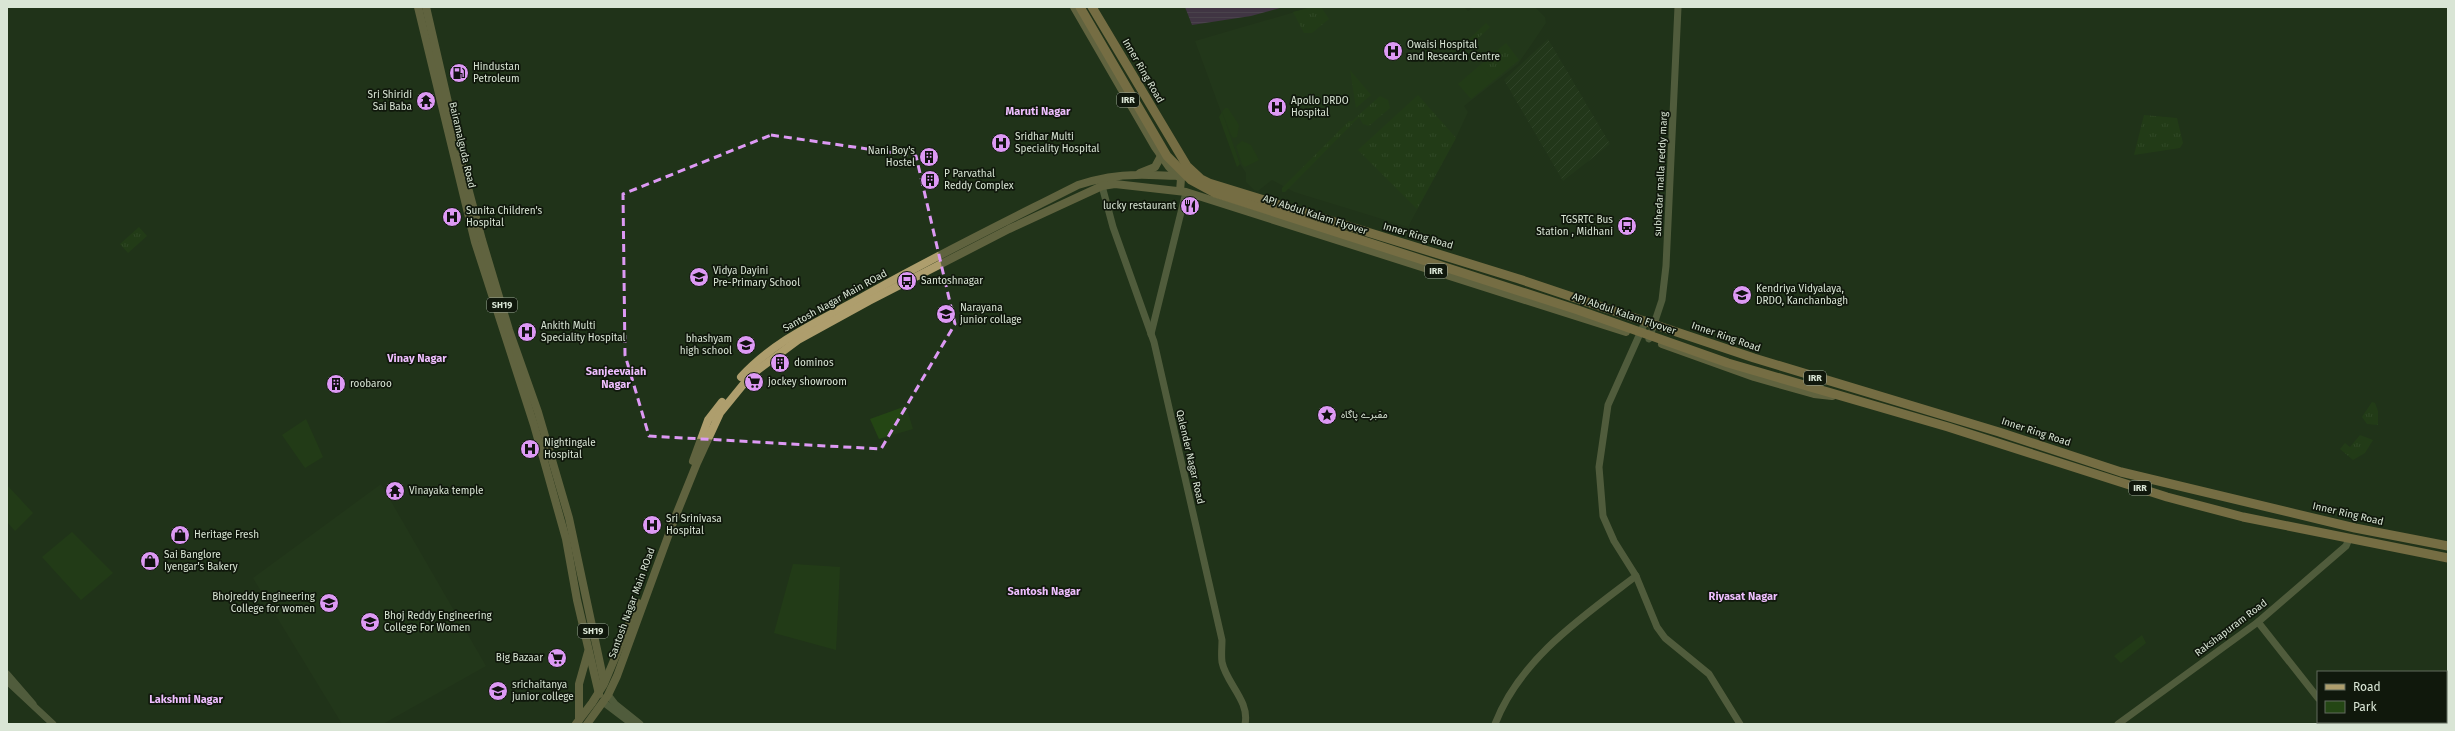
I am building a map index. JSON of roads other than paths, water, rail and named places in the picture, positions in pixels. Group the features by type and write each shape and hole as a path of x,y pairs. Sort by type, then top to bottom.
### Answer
{"highway":[{"name":"APJ Abdul Kalam Flyover","path":"1078,8 1156,142 1180,170 1202,187 1380,248 1578,310 1728,363 1837,396"},
{"name":"Inner Ring Road","path":"1094,9 1187,166 1194,173 1209,183 1460,260 1646,320 1754,358 1999,432 2121,472 2355,528 2448,546"},
{"path":"1082,20 1094,9"},
{"name":"IRR","path":"1837,396 1948,427 2167,497 2243,517 2448,558"}],"main road":[{"name":"Bairamalguda Road","path":"418,7 475,242 570,539 588,651 598,693 606,699"},
{"name":"Bairamalguda Road","path":"426,7 471,203 509,330 538,412 570,539 604,684 606,699"},
{"name":"IRR","path":"1078,8 1082,20 1161,156 1179,176"},
{"path":"1136,175 1155,167 1161,156"},
{"name":"Santosh Nagar Main ROad","path":"577,722 592,704 604,684 640,600 708,420 732,388 754,364 792,334 1078,185 1099,177 1136,175 1179,176 1194,173"},
{"path":"1179,176 1183,192"},
{"name":"Santosh Nagar Main ROad","path":"587,724 606,699 632,637 674,520 720,414 751,375 798,340 869,300 1003,231 1102,186 1115,184 1183,192"},
{"name":"IRR","path":"1183,192 1512,294 1639,336 1754,377 1814,394 1837,396"},
{"name":"SH19","path":"577,722 579,684 588,651"},
{"path":"592,704 597,704 597,711"}],"street":[{"name":"subhedar malla reddy marg","path":"1649,340 1656,324 1666,266 1678,7"},
{"path":"1102,186 1113,227 1151,334"},
{"name":"Qalender Nagar Road","path":"1183,192 1151,334 1222,640 1222,663 1245,711 1245,724"},
{"path":"1646,320 1608,405 1599,467 1602,516 1614,541 1636,576 1657,627 1664,638 1709,674 1740,724"},
{"name":"Rakshapuram Road","path":"2118,724 2258,622 2346,546 2350,539"},
{"path":"1495,724 1501,708 1526,669 1555,640 1636,576"},
{"path":"2258,622 2317,697"},
{"path":"7,674 53,724"},
{"path":"7,681 28,703 33,704"},
{"path":"606,699 632,724"},
{"path":"606,699 615,704 640,724"}],"place":[{"name":"Owaisi Hospital and Research Centre","path":"1393,51"},
{"name":"Hindustan Petroleum","path":"459,73"},
{"name":"Sri Shiridi Sai Baba","path":"426,101"},
{"name":"Apollo DRDO Hospital","path":"1277,107"},
{"name":"Sridhar Multi Speciality Hospital","path":"1001,143"},
{"name":"Nani Boy's Hostel","path":"929,157"},
{"name":"P Parvathal Reddy Complex","path":"930,180"},
{"name":"lucky restaurant","path":"1190,206"},
{"name":"Sunita Children's Hospital","path":"452,217"},
{"name":"TGSRTC Bus Station , Midhani","path":"1627,226"},
{"name":"Vidya Dayini Pre-Primary School","path":"699,277"},
{"name":"Santoshnagar","path":"907,281"},
{"name":"Kendriya Vidyalaya, DRDO, Kanchanbagh","path":"1742,295"},
{"name":"Narayana junior collage","path":"946,314"},
{"name":"Ankith Multi Speciality Hospital","path":"527,332"},
{"name":"bhashyam high school","path":"746,345"},
{"name":"dominos","path":"780,363"},
{"name":"jockey showroom","path":"754,382"},
{"name":"roobaroo","path":"336,384"},
{"name":"مقبرے پاگاہ","path":"1327,415"},
{"name":"Nightingale Hospital","path":"530,449"},
{"name":"Vinayaka temple","path":"395,491"},
{"name":"Sri Srinivasa Hospital","path":"652,525"},
{"name":"Heritage Fresh","path":"180,535"},
{"name":"Sai Banglore Iyengar's Bakery","path":"150,561"},
{"name":"Bhojreddy Engineering College for women","path":"329,603"},
{"name":"Bhoj Reddy Engineering College For Women","path":"370,622"},
{"name":"Big Bazaar","path":"557,658"},
{"name":"srichaitanya junior college","path":"498,691"}],"district":[{"name":"Maruti Nagar","path":"1038,111"},
{"name":"Vinay Nagar","path":"417,358"},
{"name":"Sanjeevaiah Nagar","path":"616,377"},
{"name":"Santosh Nagar","path":"1044,591"},
{"name":"Riyasat Nagar","path":"1743,596"},
{"name":"Lakshmi Nagar","path":"186,699"}]}
